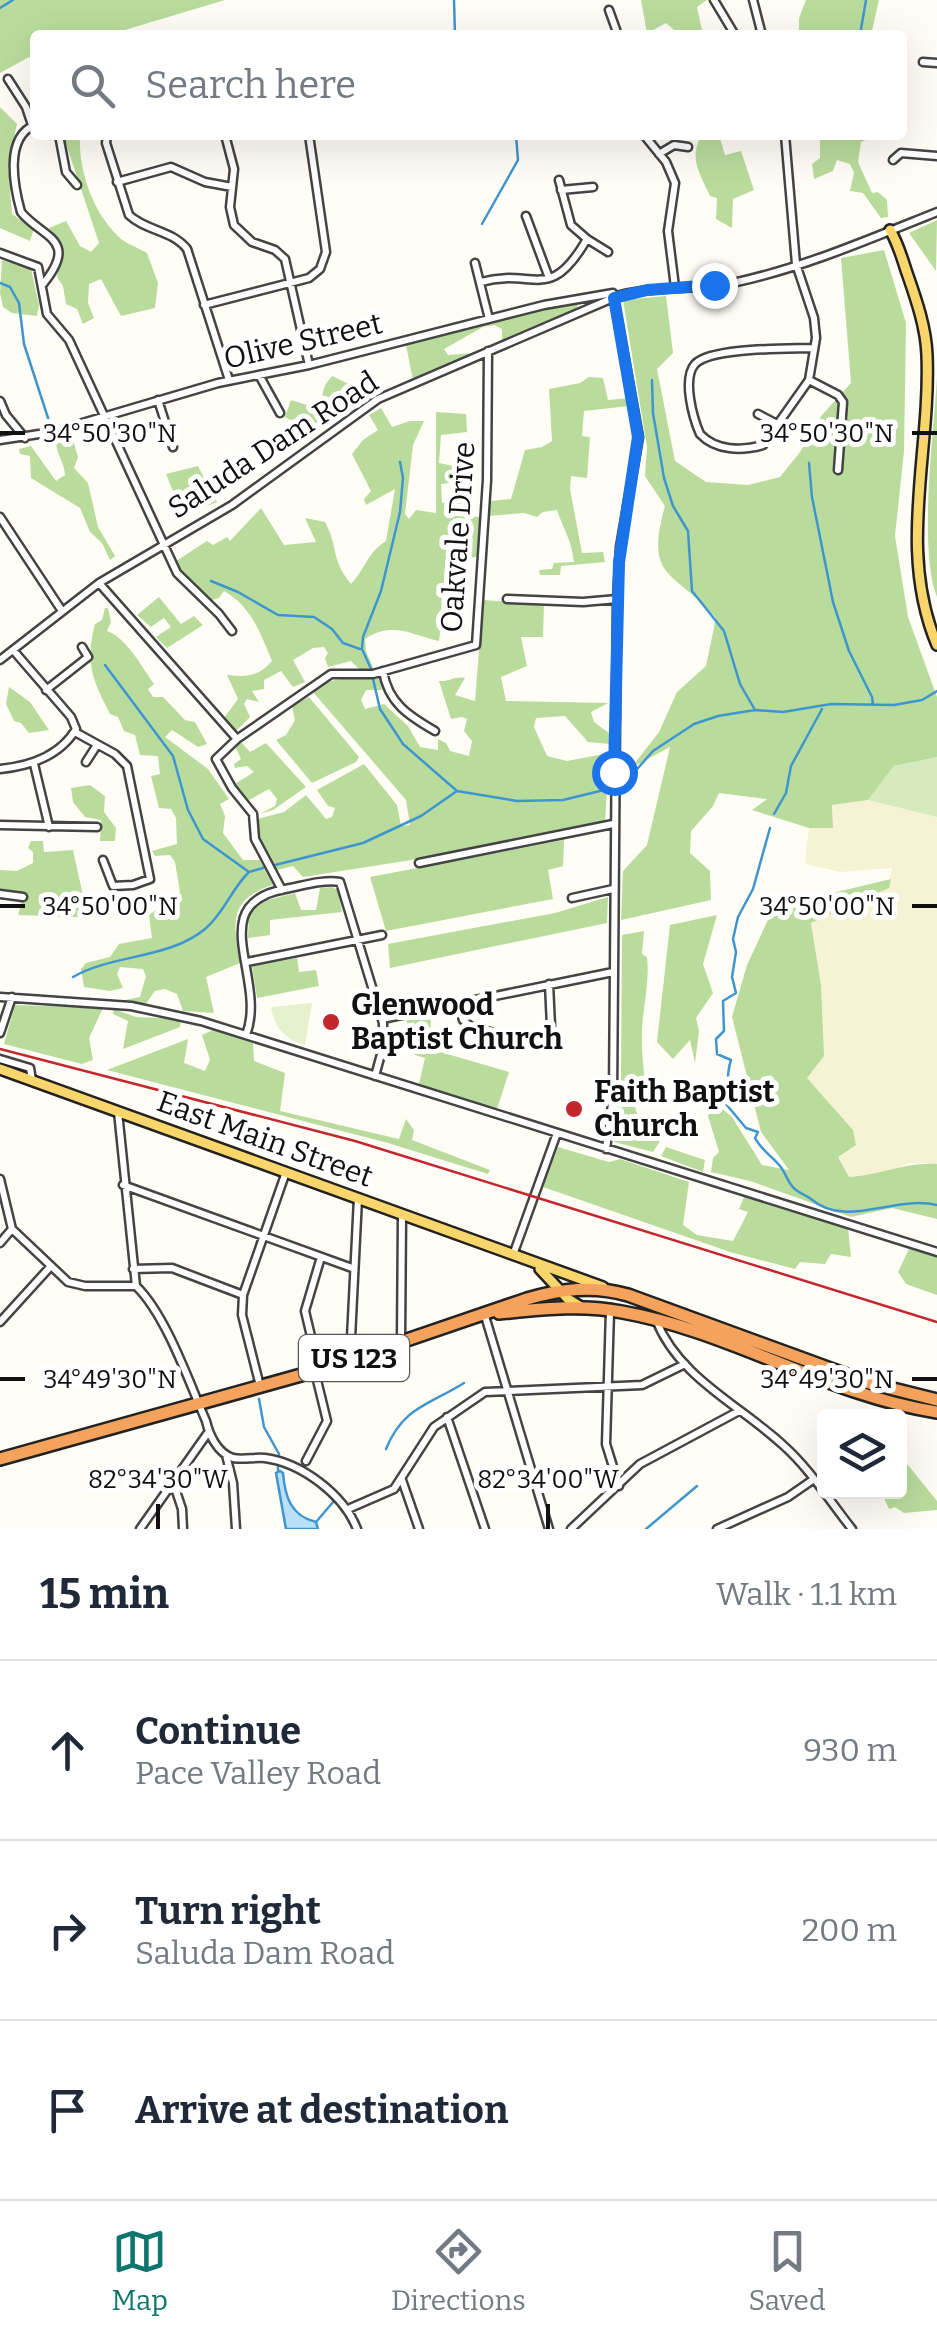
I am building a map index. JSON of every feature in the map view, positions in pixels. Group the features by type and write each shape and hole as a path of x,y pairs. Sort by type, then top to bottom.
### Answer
{"highway":[{"name":"US 123","path":"0,1459 317,1370 561,1290 620,1293 698,1320 727,1335"},
{"name":"US 123","path":"485,1316 581,1307 610,1310 703,1336 709,1328 937,1412"},
{"path":"684,1328 694,1328 698,1320"},
{"name":"US 123","path":"848,1382 937,1400"}],"main road":[{"path":"890,230 920,314 927,353 915,545 923,602 937,645"},
{"name":"East Main Street","path":"0,1069 620,1293"},
{"name":"East Main Street","path":"512,1256 546,1272 581,1307"},
{"path":"542,1295 549,1285 546,1272"}],"street":[{"path":"714,0 732,30"},
{"path":"753,0 761,30"},
{"path":"609,10 616,30"},
{"path":"923,62 937,64"},
{"path":"8,79 30,116"},
{"path":"30,128 24,132 13,162 21,212 46,231 55,244 56,266 42,284"},
{"path":"59,140 66,172 77,185"},
{"path":"106,140 126,210 133,220 180,241 187,249 229,380"},
{"path":"225,140 234,169 230,207 234,225 252,242 281,254 288,264 309,364"},
{"path":"204,305 315,274 326,252 311,140"},
{"path":"648,140 669,168 674,183 668,231 674,287"},
{"path":"785,140 796,264 814,318 814,348 809,380 766,442 757,447 711,444 697,428 689,384 691,369 706,357 814,348"},
{"path":"659,154 674,146 688,147"},
{"path":"893,160 901,153 937,156"},
{"path":"118,182 171,167 205,182 232,187"},
{"path":"559,180 571,225 608,252"},
{"path":"561,190 592,188"},
{"name":"Saluda Dam Road","path":"0,660 99,583 255,490 378,399 614,298 674,287 737,282 937,212"},
{"path":"526,216 549,278"},
{"path":"481,282 500,278 533,282 549,278 567,268 587,239"},
{"path":"0,253 38,267 47,314 69,340 177,573 232,631"},
{"path":"475,263 489,319"},
{"name":"Olive Street","path":"0,440 26,438 229,380 582,296 610,292 614,298"},
{"path":"582,296 582,311"},
{"path":"606,1150 613,1096 617,600 620,546 638,437 614,298"},
{"name":"Oakvale Drive","path":"237,739 332,674 383,671 472,648 478,640 487,480 488,351"},
{"path":"259,374 280,413"},
{"path":"809,380 843,402 838,470"},
{"path":"158,400 173,447"},
{"path":"0,401 6,415 26,438"},
{"path":"758,414 778,424"},
{"path":"0,517 62,611"},
{"path":"99,583 237,739 217,762 253,814 258,848 282,890"},
{"path":"507,599 617,600"},
{"path":"46,690 88,657 82,647"},
{"path":"13,650 74,722 76,732 115,754 126,766 150,878 133,885 112,886 103,860"},
{"path":"383,671 388,694 411,717 435,731"},
{"path":"0,770 34,764 76,732"},
{"path":"86,762 97,745"},
{"path":"34,764 49,827"},
{"path":"419,863 613,824"},
{"path":"0,826 97,827"},
{"path":"246,1035 253,1009 241,928 244,910 254,900 282,890 340,882 382,1018 384,1043 374,1076"},
{"path":"572,898 613,888"},
{"path":"0,894 24,896"},
{"path":"247,962 382,936"},
{"path":"382,1018 613,972"},
{"path":"458,1002 470,1026 542,1047 550,1035 549,984"},
{"path":"0,996 131,1006 201,1021 937,1252"},
{"path":"0,1033 12,997"},
{"path":"0,1058 30,1068 32,1080"},
{"path":"118,1112 136,1286 146,1296 199,1405 208,1434 233,1458 276,1461 320,1484 348,1509 357,1529"},
{"path":"512,1256 558,1134"},
{"path":"260,1387 242,1315 242,1295 286,1172"},
{"path":"0,1179 12,1229 73,1284 136,1286"},
{"path":"123,1185 352,1268"},
{"path":"350,1360 358,1198"},
{"path":"401,1343 402,1215"},
{"path":"0,1244 12,1229"},
{"path":"306,1461 327,1420 306,1311 321,1257"},
{"path":"0,1322 51,1266"},
{"path":"133,1269 172,1268 242,1295"},
{"path":"666,1308 661,1325 685,1364 784,1446 814,1478 850,1528"},
{"path":"610,1310 606,1453 618,1486"},
{"path":"485,1316 550,1529"},
{"path":"348,1509 387,1494 402,1479 430,1432 486,1392 642,1385 685,1364"},
{"path":"571,1529 654,1454 739,1411"},
{"path":"447,1418 485,1529"},
{"path":"140,1529 208,1434"},
{"path":"226,1454 233,1482 236,1529"},
{"path":"717,1529 797,1492 814,1478"},
{"path":"402,1479 420,1529"},
{"path":"173,1482 182,1509 183,1529"}],"shaded area":[{"path":"868,800 937,817 937,1164 910,1163 887,1172 849,1177 838,1157 853,1130 807,1078 821,985 811,923 888,888 892,868 841,872 805,864 809,828 833,827 832,805"}],"green space":[{"path":"0,0 225,0 125,30 30,30 30,58 0,73"},
{"path":"641,0 707,0 697,7 702,30 674,30 666,23 646,30"},
{"path":"806,0 879,0 872,30 799,30"},
{"path":"0,107 17,124 8,164 12,214 34,229 30,241 0,228"},
{"path":"65,140 80,140 85,176 110,227 147,253 158,283 155,308 121,316 101,279 89,284 88,303 94,318 83,324 77,309 66,304 57,277 62,249 49,228 66,221 80,246 91,252 99,243"},
{"path":"720,140 725,155 741,151 754,190 733,199 732,228 716,219 717,198 710,196 697,165 698,143"},
{"path":"820,140 866,140 861,142 858,162 872,193 878,192 887,200 888,217 881,218 863,193 850,191 854,173 850,164 837,160 833,171 814,179 812,164 820,158"},
{"path":"937,220 936,271 909,233"},
{"path":"884,250 906,323 904,451 895,536 908,617 937,697 937,757 894,766 868,800 832,805 833,828 809,828 752,810 767,799 719,793 691,831 690,853 710,871 711,900 621,920 623,871 647,845 670,747 631,768 659,732 677,692 706,666 716,618 667,572 661,561 659,530 665,506 645,476 647,447 623,300 666,296 673,353 657,369 675,461 706,482 748,485 780,477 822,415 851,383 841,258"},
{"path":"2,260 31,269 39,305 37,316 12,313 3,307"},
{"path":"578,304 577,309 502,342 502,329 494,325 483,327 444,349 448,355 475,353 413,380 406,345"},
{"path":"332,376 349,384 359,401 346,413 317,414 321,427 317,435 285,417 291,400 307,405 322,396"},
{"path":"589,377 603,378 608,400 629,398 629,406 584,411 582,436 590,437 587,478 571,476 582,553 603,552 605,562 561,566 560,575 540,575 539,570 552,569 554,563 574,562 557,510 537,517 524,513 489,516 491,501 511,499 525,450 552,441 549,389 580,383"},
{"path":"937,377 937,597 931,576 928,521"},
{"path":"381,408 392,427 424,421 413,445 405,514 409,519 416,510 436,513 436,412 466,414 467,432 441,435 439,463 458,467 455,482 441,484 442,503 463,500 464,516 481,517 479,557 454,558 442,589 439,641 392,630 374,634 365,639 374,670 361,671 351,661 328,667 324,647 313,648 293,660 305,682 293,687 281,671 264,680 264,689 252,691 259,702 247,699 244,704 250,717 236,731 224,718 238,699 227,675 252,675 272,661 242,605 224,591 219,598 209,601 182,573 176,561 207,541 213,545 227,537 230,541 261,508 284,545 316,542 305,518 325,522 340,567 351,584 386,541 395,489 366,505 364,499 371,491 352,454 378,430 369,415"},
{"path":"71,433 78,457 74,468 88,483 98,527 115,556 110,560 102,543 90,532 80,508 31,478 30,456 20,454 19,449 31,446 56,481 65,475 56,436"},
{"path":"198,466 217,502 183,516 166,474"},
{"path":"159,597 181,624 194,616 203,625 167,648 156,637 171,627 164,618 151,627 137,615"},
{"path":"483,600 544,604 543,637 521,637 527,666 501,677 506,701 608,703 591,712 594,722 609,733 609,744 588,742 565,716 536,718 534,727 547,756 567,761 604,754 608,773 605,823 475,850 303,877 293,866 277,870 257,832 257,819 284,812 306,795 326,819 332,817 335,808 328,806 317,790 364,764 397,805 401,826 410,825 406,800 313,692 320,686 344,679 379,679 382,690 366,690 361,700 365,709 384,704 408,726 420,747 438,750 438,739 450,751 469,756 472,741 464,731 467,719 451,719 439,681 465,678 455,695 475,701"},
{"path":"105,608 111,622 107,631 121,639 139,661 154,684 148,689 153,697 163,697 185,720 195,722 207,744 198,747 172,730 165,737 208,769 229,799 220,804 225,816 223,833 243,860 260,860 273,885 248,898 237,915 240,963 206,977 214,1013 183,1011 177,994 165,989 155,991 145,1005 120,1001 140,997 146,976 143,969 120,967 117,974 123,988 110,991 84,987 81,969 86,963 110,957 119,944 152,938 149,915 180,892 175,862 170,855 155,856 152,851 177,844 176,818 171,809 159,808 151,776 160,774 158,756 140,755 135,735 124,731 118,717 110,714 92,670 92,638"},
{"path":"9,687 30,702 49,730 29,733 14,721 6,704"},
{"path":"309,697 359,757 312,783 276,740 286,735 295,720 292,706"},
{"path":"240,741 250,752 266,743 306,787 273,810 260,814 275,806 277,799 269,789 249,800 235,784 254,772 247,766 235,768 234,764 241,759 236,748"},
{"path":"937,757 937,817 868,800 894,766"},
{"path":"90,785 105,796 104,812 116,828 115,841 100,841 101,820 85,817 73,802 71,788"},
{"path":"564,840 563,866 548,870 553,899 386,931 370,877"},
{"path":"31,841 43,841 44,852 73,850 84,900 97,904 101,918 18,915 24,894 0,889 0,870 17,871 33,863 33,852 28,848"},
{"path":"891,879 889,888 811,923 821,985 824,1056 807,1078 853,1130 856,1145 838,1157 849,1177 937,1164 937,1219 892,1208 851,1217 750,1181 711,1172 713,1158 719,1152 708,1116 711,1107 720,1107 732,1117 762,1165 789,1170 761,1132 732,1017 747,965 774,907"},
{"path":"320,888 338,890 342,912 270,920 270,935 248,938 249,914 260,902 295,893 301,910 316,910"},
{"path":"608,897 607,923 390,968 388,944 555,913"},
{"path":"717,915 703,964 713,993 696,1018 699,1031 695,1063 690,1040 673,1059 657,1042 670,925"},
{"path":"644,931 642,954 647,957 648,975 642,1039 647,1103 635,1106 643,1122 661,1127 660,1141 653,1152 614,1142 621,1078 622,935"},
{"path":"297,958 299,972 316,970 319,986 257,998 252,966"},
{"path":"312,1003 305,1045 282,1032 271,1007"},
{"path":"15,1005 103,1008 89,1038 93,1060 82,1064 4,1044"},
{"path":"114,1009 136,1017 181,1019 180,1027 123,1049 128,1021 113,1014"},
{"path":"431,1013 430,1049 509,1072 497,1109 419,1084 425,1058 415,1055 407,1040 407,1016"},
{"path":"213,1030 253,1043 254,1061 285,1073 280,1111 399,1139 406,1119 414,1130 412,1140 490,1170 488,1174 388,1143 107,1070 188,1039 184,1063 205,1071 210,1060 202,1035"},
{"path":"558,1147 609,1162 620,1159 689,1182 683,1225 697,1235 733,1241 748,1212 739,1209 744,1197 848,1229 851,1257 831,1254 825,1264 800,1262 795,1269 730,1252 543,1187"},
{"path":"666,1147 705,1160 703,1172 661,1156"},
{"path":"909,1249 937,1257 937,1295 906,1284 898,1272"},
{"path":"907,1466 937,1501 937,1510 904,1513 895,1507 889,1509 884,1499 907,1499"}],"water":[{"path":"280,1471 291,1504 301,1515 316,1522 318,1529 286,1529 276,1473"}],"waterway":[{"path":"0,8 13,0"},
{"path":"454,0 455,30"},
{"path":"861,30 866,0"},
{"path":"482,224 518,160 516,140"},
{"path":"0,283 10,287 19,303 24,344 49,421"},
{"path":"652,380 653,413 664,478 673,506 688,531 692,591 724,631 740,684 755,710"},
{"path":"372,671 362,649 363,637 381,591 400,512 400,462"},
{"path":"809,463 833,602 873,705"},
{"path":"211,581 278,615 314,617 332,629 343,643 360,649"},
{"path":"105,665 173,756 188,810 203,839 249,872 263,868"},
{"path":"373,679 380,709 403,744 457,791 517,801 563,800 608,789"},
{"path":"622,781 653,751 694,724 718,716 831,704 894,705 922,700 937,691"},
{"path":"774,814 786,793 791,766 822,709"},
{"path":"275,865 363,843 421,816 457,791"},
{"path":"770,828 753,889 738,917 733,939 736,952 732,977 736,993 723,1001 724,1031 716,1039 717,1054 731,1060 726,1104 746,1128 758,1132 755,1138 794,1188 824,1207 855,1211 904,1204 937,1205"},
{"path":"73,977 191,939 212,923 248,873"},
{"path":"386,1449 409,1415 464,1383"},
{"path":"259,1399 264,1427 279,1454"},
{"path":"278,1466 278,1471"},
{"path":"646,1529 697,1486"},
{"path":"316,1522 334,1501"}],"railway":[{"path":"0,1049 355,1141 937,1322"}],"place":[{"name":"Glenwood Baptist Church","path":"331,1022"},
{"name":"Faith Baptist Church","path":"574,1109"}],"route":[{"path":"614,772 619,562 638,437 614,298 647,290 714,285"}]}
